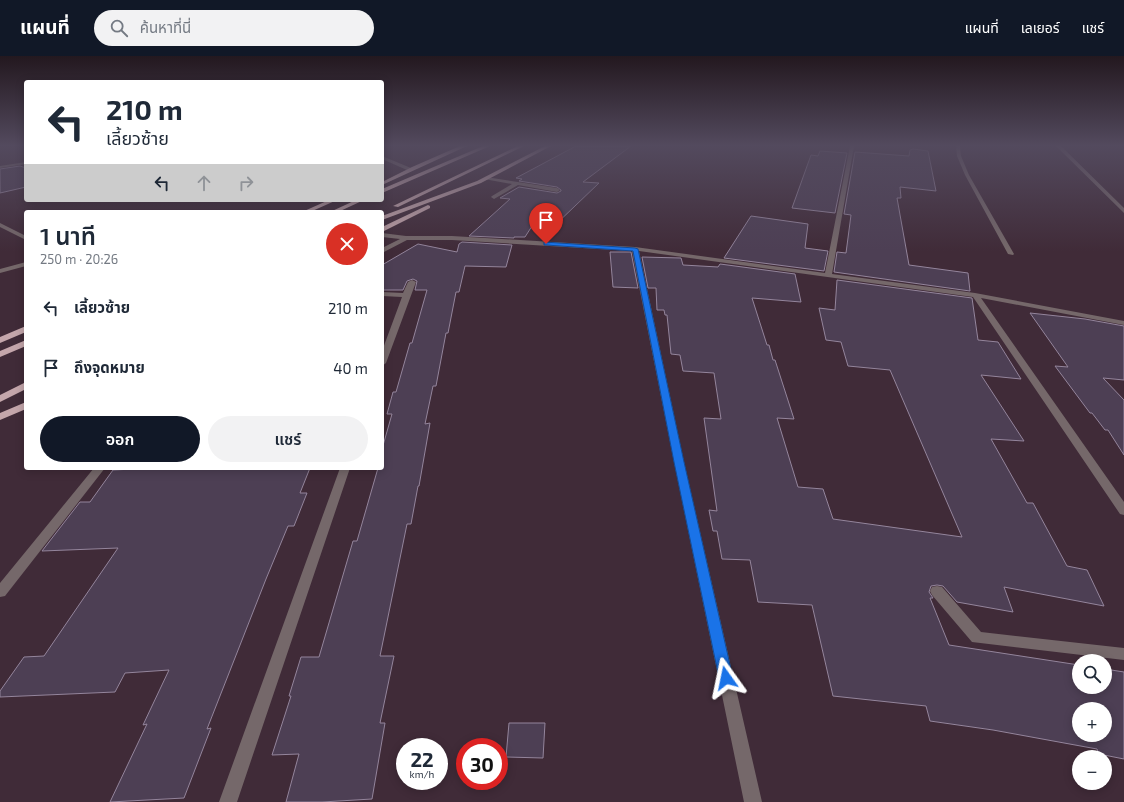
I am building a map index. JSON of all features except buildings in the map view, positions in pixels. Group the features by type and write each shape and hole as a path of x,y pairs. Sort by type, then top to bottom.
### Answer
{"highway":[{"path":"384,190 406,181"},
{"path":"384,211 448,181"},
{"path":"384,217 478,182"},
{"path":"384,229 478,182"},
{"path":"310,210 329,202"},
{"path":"333,210 348,202"},
{"path":"338,210 356,202"},
{"path":"0,340 24,330"},
{"path":"0,354 24,344"},
{"path":"0,395 24,385"},
{"path":"0,399 24,385"},
{"path":"0,417 24,406"}],"street":[{"path":"503,181 556,190"},
{"path":"828,275 846,181"},
{"path":"970,181 1011,254"},
{"path":"1093,181 1124,211"},
{"path":"494,196 517,183"},
{"path":"0,225 24,237"},
{"path":"384,236 406,238 452,238 635,249 976,295 1124,324"},
{"path":"384,250 406,238"},
{"path":"635,249 679,462 753,802"},
{"path":"0,271 24,265"},
{"path":"384,357 412,282"},
{"path":"384,294 406,295"},
{"path":"976,295 1124,510"},
{"path":"0,592 98,470"},
{"path":"228,802 344,470"},
{"path":"937,591 977,638 1124,654"}],"route":[{"path":"546,244 635,249 726,678"}]}
